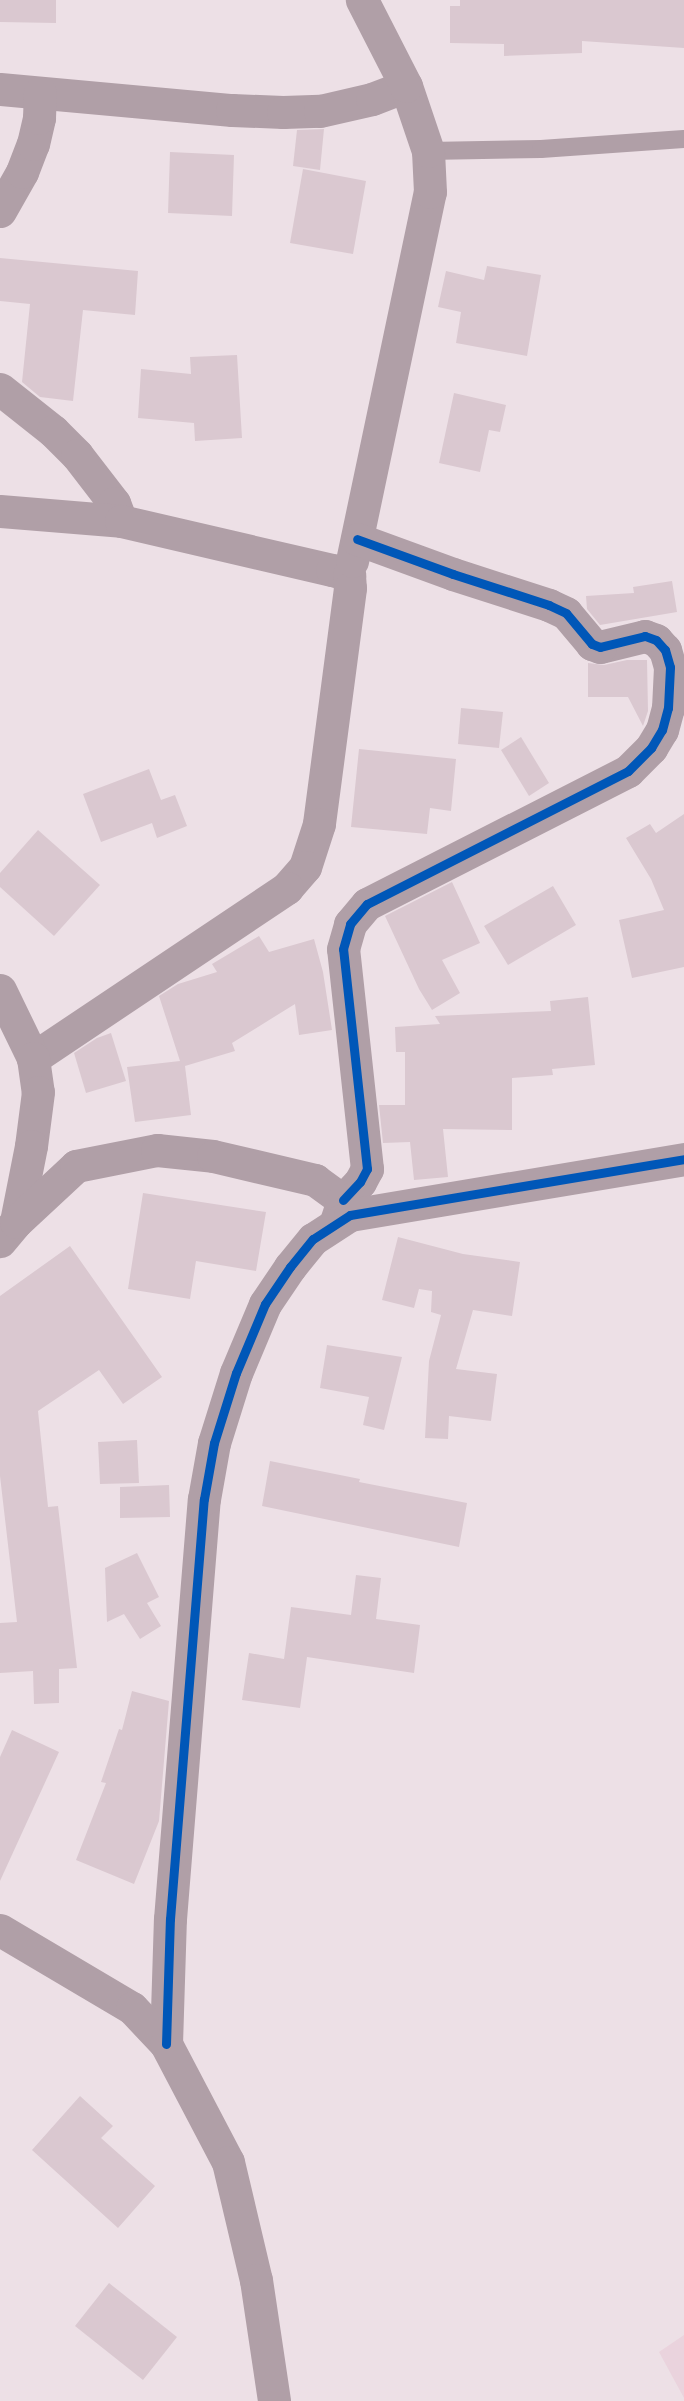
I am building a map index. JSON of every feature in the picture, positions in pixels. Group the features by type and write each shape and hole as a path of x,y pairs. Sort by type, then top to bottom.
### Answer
{"street":[{"path":"33,1058 287,888 305,867 319,824 350,588 349,575 430,192 428,151 406,86 362,0"},
{"path":"0,89 232,110 283,112 320,111 372,99 406,86"},
{"path":"0,211 22,172 33,144 39,118 40,93"},
{"path":"0,389 53,430 77,455 114,503 121,521"},
{"path":"0,511 121,521 349,575"},
{"path":"166,2044 170,1919 204,1499 214,1443 236,1373 265,1304 290,1267 339,1211 367,1169 343,949 350,924 367,904 628,771 651,748 662,730 668,708 670,667 665,650 656,640 645,636 600,647 592,644 566,614 549,604 453,574 357,539"},
{"path":"0,990 33,1058 38,1092 31,1146 8,1231"},
{"path":"8,1231 76,1166 157,1150 213,1156 315,1180 339,1211 350,1215 684,1159"},
{"path":"0,1930 132,2008 166,2044 228,2162 256,2280 274,2401"}],"lane":[{"path":"428,151 541,148 684,139"}],"shaded area":[{"path":"684,2335 684,2398 659,2352"}],"building":[{"path":"0,0 56,0 56,23 0,22"},
{"path":"460,0 684,0 684,48 582,41 582,53 504,56 504,44 450,43 450,6 460,6"},
{"path":"324,129 320,170 293,166 297,130"},
{"path":"170,152 234,155 232,216 168,213"},
{"path":"303,169 366,181 353,254 290,243"},
{"path":"0,258 138,271 135,315 83,310 73,401 40,397 22,382 30,304 0,301"},
{"path":"487,266 541,275 527,356 456,343 461,312 438,307 446,271 484,280"},
{"path":"237,355 242,438 195,441 194,423 138,418 141,369 191,374 190,357"},
{"path":"454,393 506,405 500,432 489,430 480,472 439,463"},
{"path":"672,581 677,612 600,625 587,609 586,596 634,593 633,587"},
{"path":"627,660 647,660 648,711 643,726 628,697 588,697 588,663 604,665"},
{"path":"461,708 503,712 499,748 458,744"},
{"path":"521,737 549,783 529,796 501,750"},
{"path":"359,749 456,759 451,811 430,808 427,834 351,827"},
{"path":"149,769 161,800 175,795 187,826 157,838 152,823 101,842 83,794"},
{"path":"684,814 684,967 632,978 619,920 664,910 651,879 626,838 650,824 656,833"},
{"path":"38,830 100,885 54,936 0,887 0,873"},
{"path":"452,882 480,943 442,960 460,993 432,1010 419,989 385,916"},
{"path":"553,886 576,925 508,965 484,926"},
{"path":"259,936 269,952 314,939 323,972 332,1030 299,1035 295,1004 232,1043 235,1051 185,1066 191,1115 135,1122 127,1067 180,1061 159,996 178,984 217,972 212,964"},
{"path":"588,997 595,1065 552,1069 553,1075 512,1078 512,1130 443,1129 448,1177 414,1180 410,1142 383,1143 379,1105 405,1105 405,1052 396,1052 395,1027 440,1024 435,1016 551,1011 550,1001"},
{"path":"111,1033 126,1081 86,1093 74,1053 97,1038"},
{"path":"143,1193 266,1212 256,1271 196,1261 190,1299 128,1289"},
{"path":"398,1237 463,1254 520,1262 512,1316 473,1310 456,1369 497,1374 491,1421 449,1416 448,1439 425,1438 429,1361 441,1315 431,1312 432,1291 419,1289 414,1308 382,1300"},
{"path":"70,1246 162,1377 123,1404 99,1370 38,1411 48,1507 58,1506 77,1668 59,1669 59,1703 34,1704 33,1671 0,1673 0,1623 17,1622 0,1476 0,1296"},
{"path":"327,1345 402,1357 384,1430 363,1425 369,1397 320,1388"},
{"path":"137,1440 139,1483 100,1484 98,1442"},
{"path":"270,1461 360,1479 359,1482 467,1503 459,1547 262,1506"},
{"path":"169,1485 170,1517 120,1518 120,1487"},
{"path":"137,1553 159,1597 147,1603 161,1626 140,1639 124,1614 107,1622 105,1568"},
{"path":"356,1575 381,1578 376,1619 420,1625 414,1673 307,1657 300,1708 242,1700 249,1653 284,1659 291,1607 351,1615"},
{"path":"132,1691 169,1701 159,1821 134,1884 76,1860 106,1783 101,1782 119,1729 122,1730"},
{"path":"12,1730 59,1752 0,1881 0,1757"},
{"path":"80,2096 113,2126 101,2138 155,2186 118,2228 32,2150"},
{"path":"109,2283 177,2337 143,2380 75,2326"}],"cycle path":[{"path":"343,1200 360,1182 367,1169 343,949 350,924 367,904 628,771 651,748 662,730 668,708 670,667 665,650 656,640 645,636 600,647 592,644 566,613 549,605 453,574 357,539"},
{"path":"166,2044 170,1919 204,1499 214,1443 236,1373 265,1304 290,1267 313,1239 350,1215 684,1159"}]}
